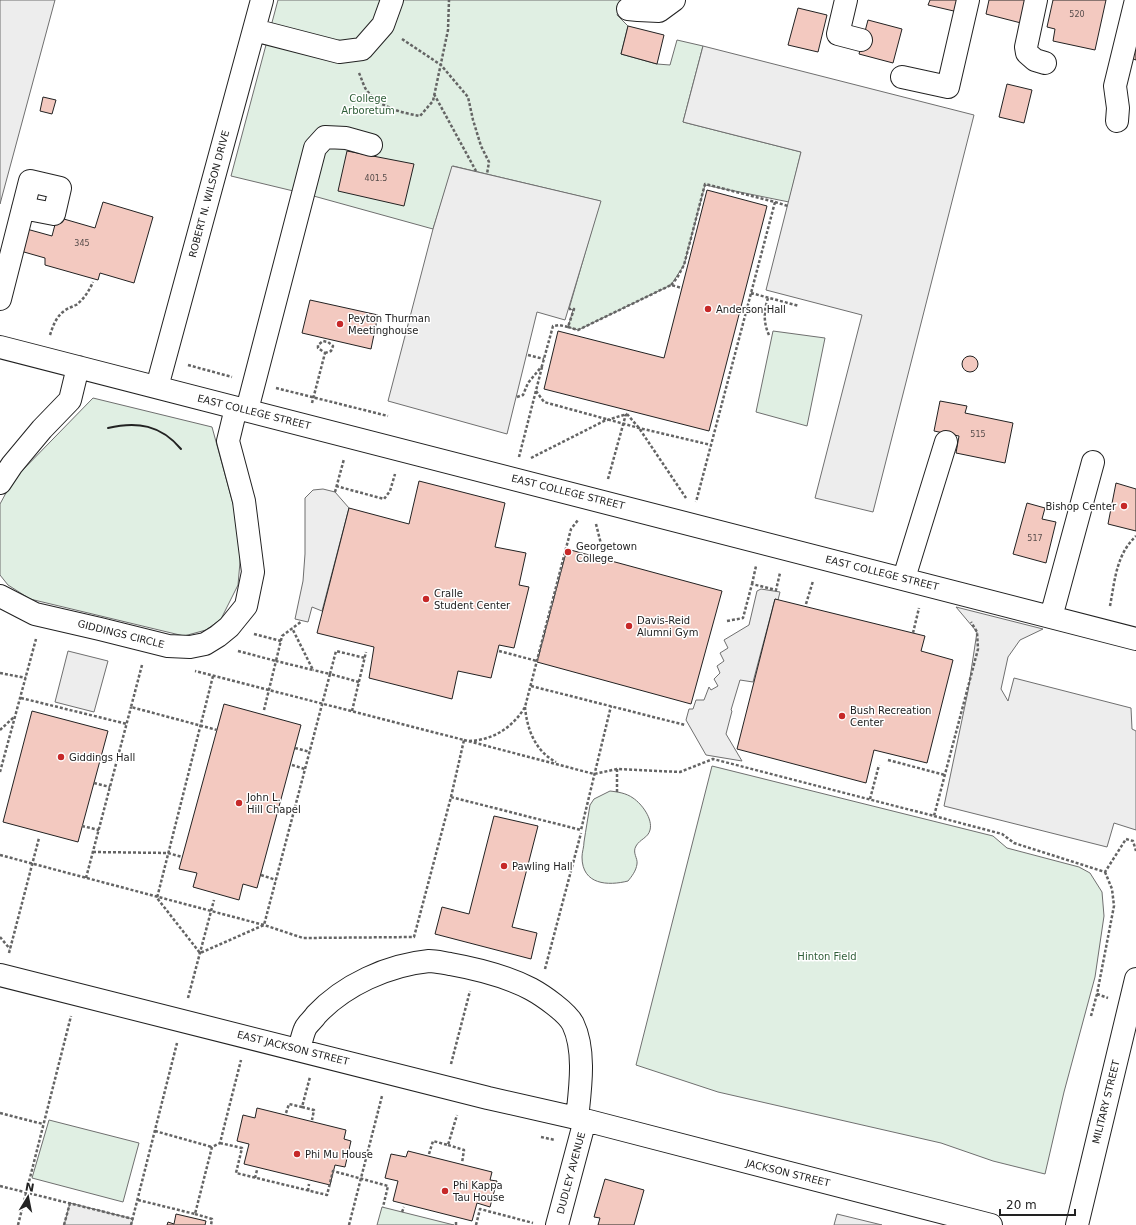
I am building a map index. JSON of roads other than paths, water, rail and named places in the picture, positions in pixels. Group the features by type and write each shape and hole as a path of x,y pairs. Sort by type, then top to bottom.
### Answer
{"street":[{"name":"ROBERT N. WILSON DRIVE","path":"157,387 262,0"},
{"path":"254,30 338,52 362,49 383,25 392,0"},
{"path":"628,9 659,10 674,0"},
{"path":"846,0 838,34 861,40"},
{"path":"902,77 948,87 968,0"},
{"path":"1036,0 1026,48 1027,54 1035,60 1045,63"},
{"path":"1117,121 1118,108 1115,86 1136,0"},
{"name":"GIDDINGS CIRCLE","path":"0,596 35,614 168,646 190,647 205,644 218,636 229,626 246,606 253,572 244,501 228,441 241,409 254,383 315,148 325,137 346,138 371,145"},
{"path":"0,299 23,208"},
{"name":"EAST COLLEGE STREET","path":"0,347 904,578 1136,639"},
{"path":"0,483 12,465 70,400 78,367"},
{"path":"904,578 946,442"},
{"path":"1051,617 1092,462"},
{"name":"DUDLEY AVENUE","path":"299,1050 305,1028 322,1010 341,994 364,980 396,968 430,961 476,969 516,981 538,993 557,1007 572,1022 580,1044 581,1120 549,1225"},
{"name":"EAST JACKSON STREET","path":"4,966 299,1050 581,1120"},
{"name":"MILITARY STREET","path":"1077,1225 1136,980"},
{"name":"JACKSON STREET","path":"581,1120 991,1225"}],"place":[{"name":"Anderson Hall","path":"708,309"},
{"name":"Peyton Thurman Meetinghouse","path":"340,324"},
{"name":"Bishop Center","path":"1124,506"},
{"name":"Georgetown College","path":"568,552"},
{"name":"Cralle Student Center","path":"426,599"},
{"name":"Davis-Reid Alumni Gym","path":"629,626"},
{"name":"Bush Recreation Center","path":"842,716"},
{"name":"Giddings Hall","path":"61,757"},
{"name":"John L. Hill Chapel","path":"239,803"},
{"name":"Pawling Hall","path":"504,866"},
{"name":"Phi Mu House","path":"297,1154"},
{"name":"Phi Kappa Tau House","path":"445,1191"}],"park label":[{"name":"College Arboretum","path":"368,104"},
{"name":"Hinton Field","path":"827,956"}]}
